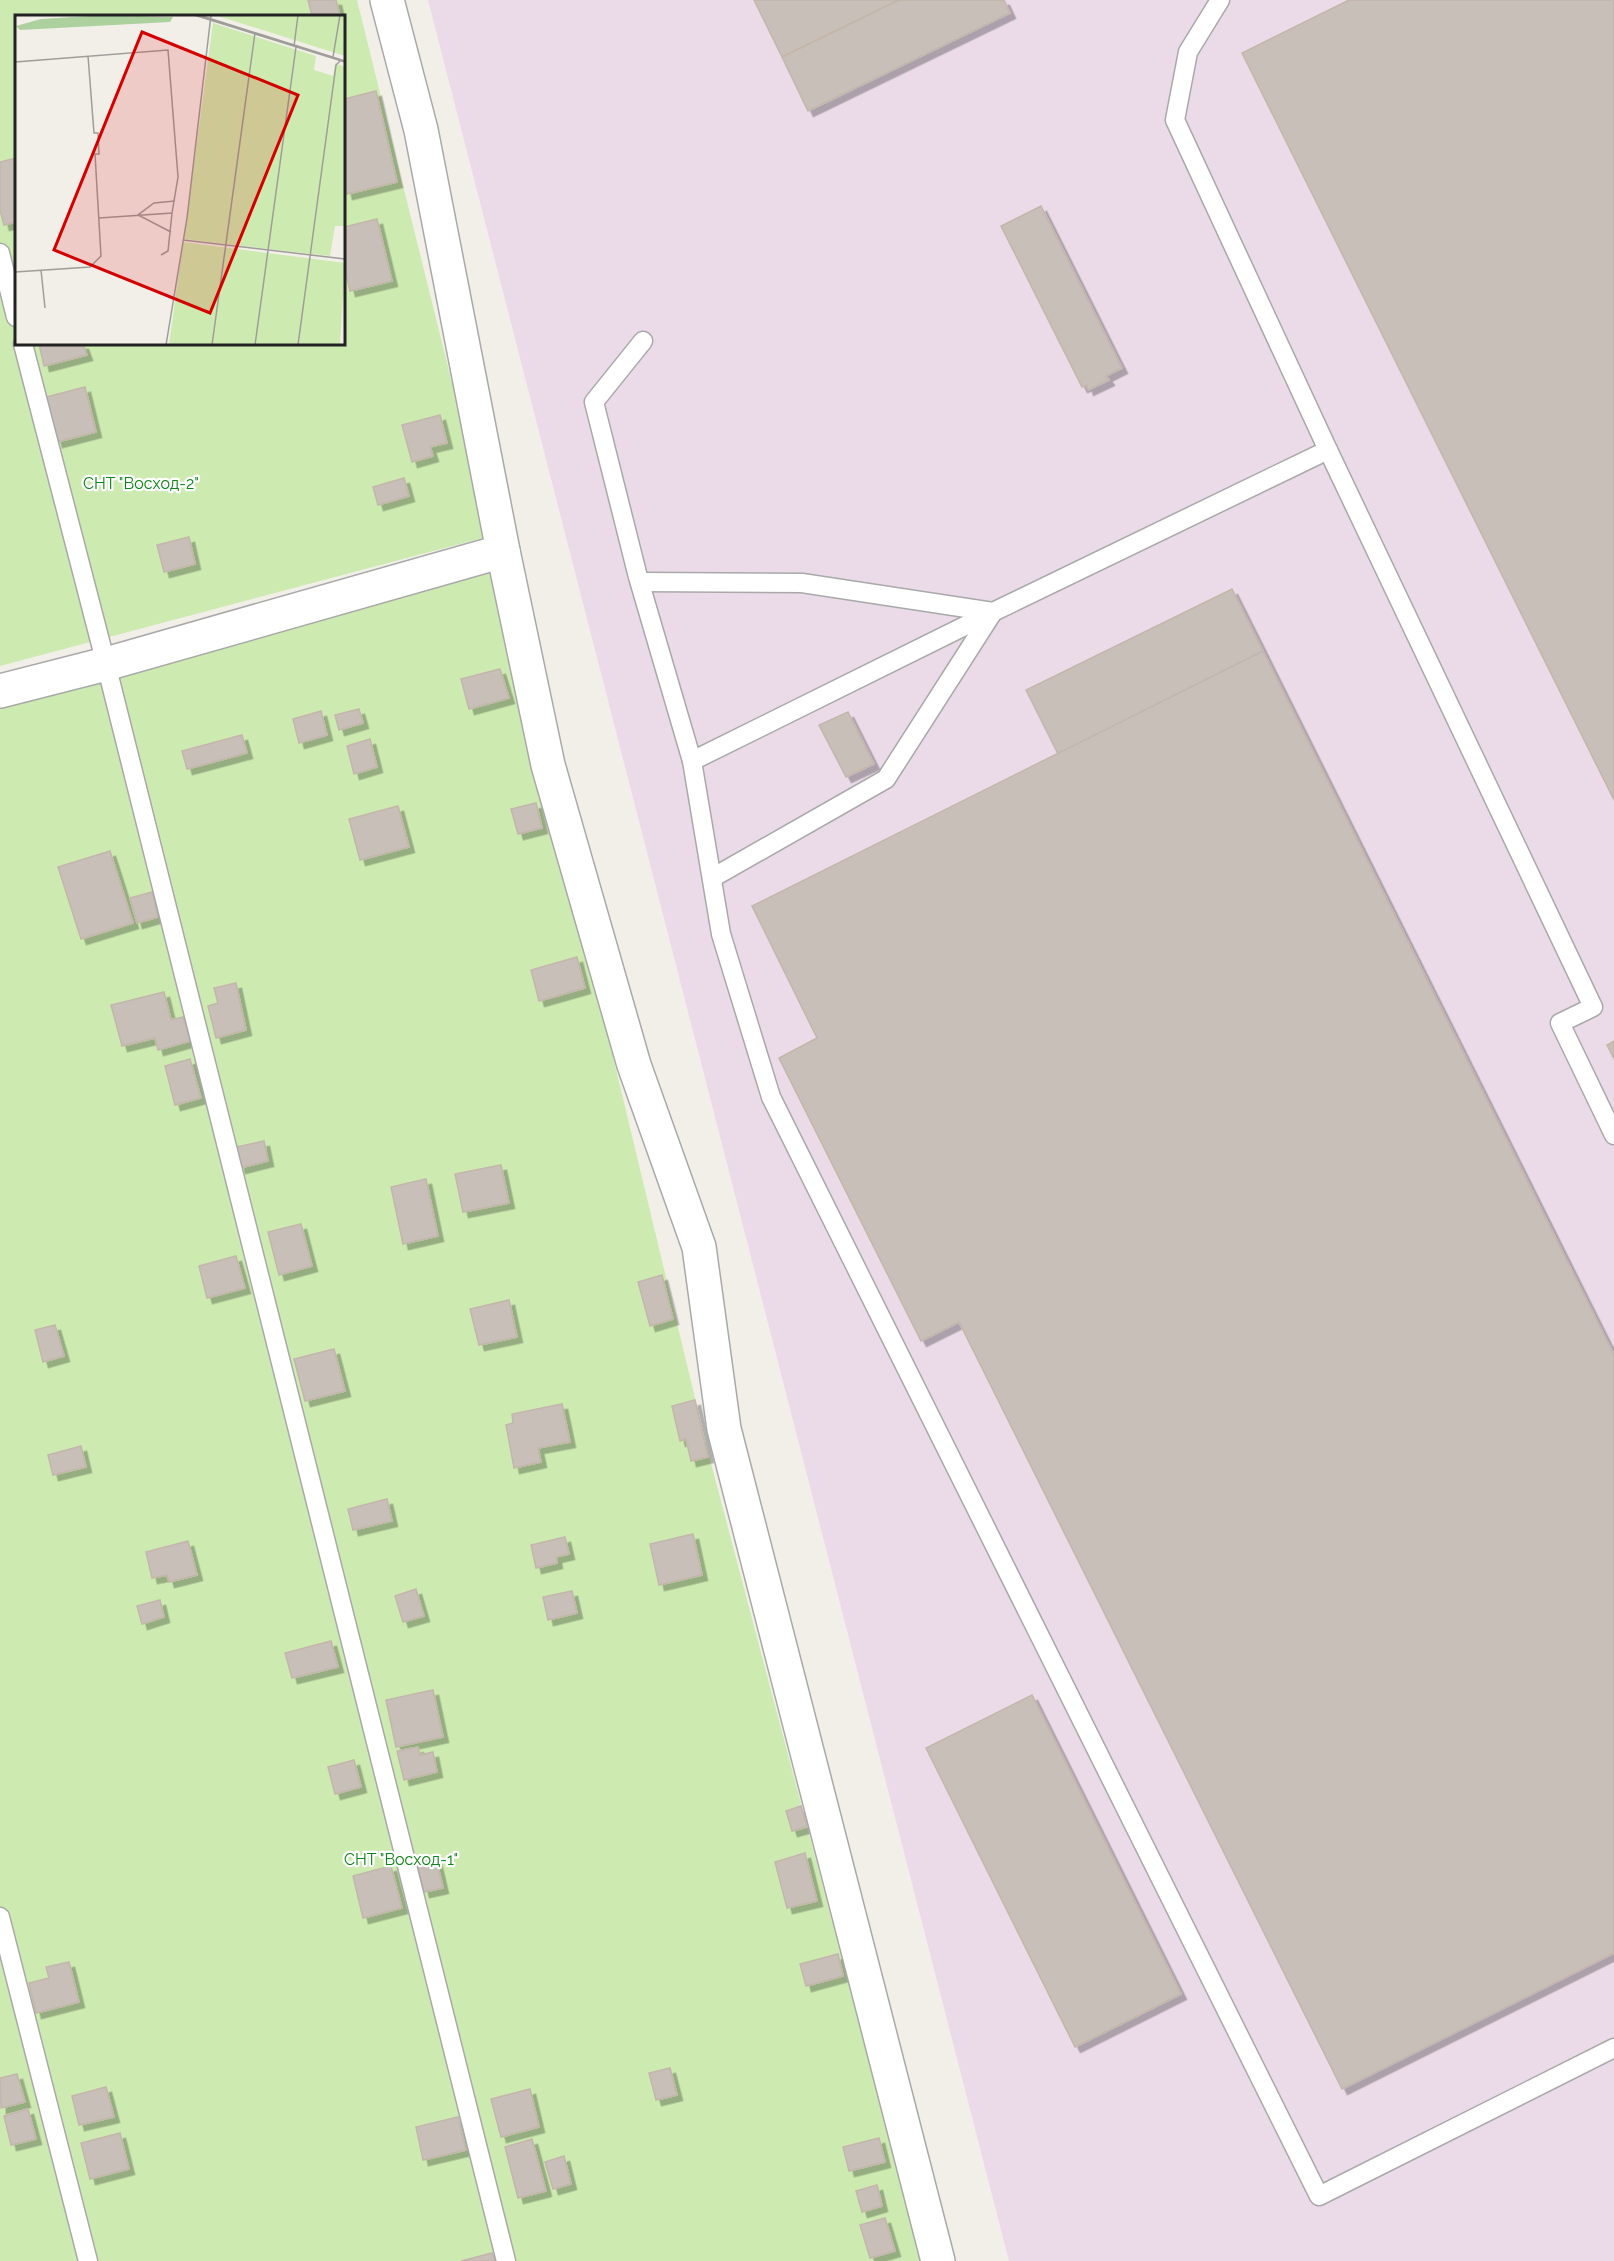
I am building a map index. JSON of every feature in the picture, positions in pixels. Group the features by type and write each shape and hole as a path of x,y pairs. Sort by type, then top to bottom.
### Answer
{"street":[{"path":"387,0 421,130 548,765 634,1065 699,1247 724,1429 938,2261"},
{"path":"0,691 504,552"}],"lane":[{"path":"1220,0 1188,52 1175,120 1328,450 1593,1007 1560,1023 1614,1136"},
{"path":"0,253 15,313"},
{"path":"643,341 594,402 640,582 692,761 721,934 771,1097 1319,2196 1614,2048"},
{"path":"23,345 106,663 506,2261"},
{"path":"692,761 1328,450"},
{"path":"640,582 802,583 993,612"},
{"path":"712,878 886,779 993,612"},
{"path":"0,1917 88,2261"}],"shaded area":[{"path":"428,0 1614,0 1614,2261 1009,2261"}],"green space":[{"name":"СНТ \"Восход-2\"","path":"0,0 357,0 490,536 0,666"},
{"name":"СНТ \"Восход-1\"","path":"496,570 708,1452 922,2261 0,2261 0,705"}],"building":[{"path":"308,0 336,0 340,15 312,15"},
{"path":"754,0 899,0 782,57"},
{"path":"899,0 1004,0 1010,13 808,111 782,57"},
{"path":"1349,0 1614,0 1614,800 1242,53"},
{"path":"376,91 397,182 347,194 345,185 345,99"},
{"path":"15,158 15,222 4,225 0,210 0,162"},
{"path":"1041,206 1122,368 1106,376 1109,380 1088,390 1087,385 1082,387 1001,226"},
{"path":"377,219 392,281 350,291 345,270 345,227"},
{"path":"39,345 83,345 87,355 44,366"},
{"path":"85,387 96,432 57,442 46,397"},
{"path":"440,415 447,443 430,447 433,456 412,462 402,425"},
{"path":"404,478 409,496 378,505 373,487"},
{"path":"189,537 195,564 164,572 157,545"},
{"path":"1232,589 1263,651 1058,754 1026,690"},
{"path":"1263,651 1614,1355 1614,1953 1342,2089 959,1322 921,1341 779,1058 817,1038 752,906"},
{"path":"500,669 509,698 469,709 461,679"},
{"path":"359,709 363,723 339,730 335,715"},
{"path":"321,711 327,735 299,743 293,719"},
{"path":"848,712 874,764 846,777 819,725"},
{"path":"242,735 247,753 187,769 182,751"},
{"path":"370,739 377,767 354,774 347,746"},
{"path":"536,803 542,828 518,834 511,809"},
{"path":"398,806 409,847 360,860 349,819"},
{"path":"110,851 133,923 81,939 58,867"},
{"path":"152,892 158,917 137,923 130,898"},
{"path":"577,957 585,988 539,1001 531,970"},
{"path":"236,983 246,1030 216,1038 208,1006 218,1003 214,988"},
{"path":"164,992 171,1020 183,1017 190,1041 158,1050 155,1038 122,1046 111,1005"},
{"path":"1614,1041 1614,1059 1607,1045"},
{"path":"190,1059 201,1098 175,1105 165,1066"},
{"path":"264,1141 268,1161 240,1168 236,1147"},
{"path":"501,1165 509,1203 463,1212 455,1174"},
{"path":"426,1179 438,1236 403,1244 391,1187"},
{"path":"301,1224 312,1266 279,1275 268,1232"},
{"path":"236,1256 245,1288 207,1298 199,1266"},
{"path":"662,1275 673,1319 650,1326 638,1282"},
{"path":"509,1300 517,1337 479,1345 470,1309"},
{"path":"55,1325 64,1356 43,1362 35,1330"},
{"path":"334,1349 345,1391 305,1401 294,1359"},
{"path":"695,1400 708,1457 691,1461 686,1439 680,1441 672,1406"},
{"path":"562,1404 570,1442 538,1448 541,1462 514,1468 506,1425 513,1423 512,1414"},
{"path":"81,1446 86,1467 53,1475 48,1455"},
{"path":"387,1499 392,1521 353,1530 348,1509"},
{"path":"693,1534 702,1575 659,1585 650,1544"},
{"path":"565,1537 569,1554 556,1557 557,1563 536,1568 531,1545"},
{"path":"188,1541 197,1575 169,1582 167,1575 152,1578 146,1552"},
{"path":"416,1589 424,1616 403,1622 395,1596"},
{"path":"572,1591 577,1613 548,1620 543,1597"},
{"path":"160,1600 164,1617 142,1624 137,1606"},
{"path":"331,1641 338,1667 292,1678 285,1653"},
{"path":"433,1690 443,1737 396,1747 386,1700"},
{"path":"1032,1695 1181,1994 1075,2047 926,1748"},
{"path":"418,1747 420,1755 433,1752 437,1772 404,1780 397,1751"},
{"path":"354,1760 361,1787 335,1794 328,1767"},
{"path":"801,1806 807,1827 792,1831 786,1811"},
{"path":"805,1853 817,1901 787,1908 775,1862"},
{"path":"436,1858 443,1888 424,1892 417,1862"},
{"path":"391,1866 402,1908 363,1918 353,1876"},
{"path":"838,1954 843,1976 806,1986 800,1964"},
{"path":"69,1962 79,2002 36,2013 29,1983 49,1978 46,1967"},
{"path":"670,2068 677,2095 656,2100 649,2073"},
{"path":"17,2074 25,2102 1,2108 0,2078"},
{"path":"106,2087 114,2117 79,2125 72,2096"},
{"path":"530,2089 539,2127 501,2137 491,2099"},
{"path":"28,2109 36,2139 11,2145 4,2116"},
{"path":"458,2117 466,2150 423,2160 416,2127"},
{"path":"120,2133 129,2169 90,2179 81,2143"},
{"path":"879,2138 885,2162 849,2171 843,2147"},
{"path":"532,2139 546,2191 518,2198 505,2147"},
{"path":"564,2156 571,2184 553,2189 545,2162"},
{"path":"877,2185 882,2206 862,2212 856,2191"},
{"path":"885,2218 895,2251 870,2258 860,2225"},
{"path":"492,2253 495,2261 461,2261"}]}
